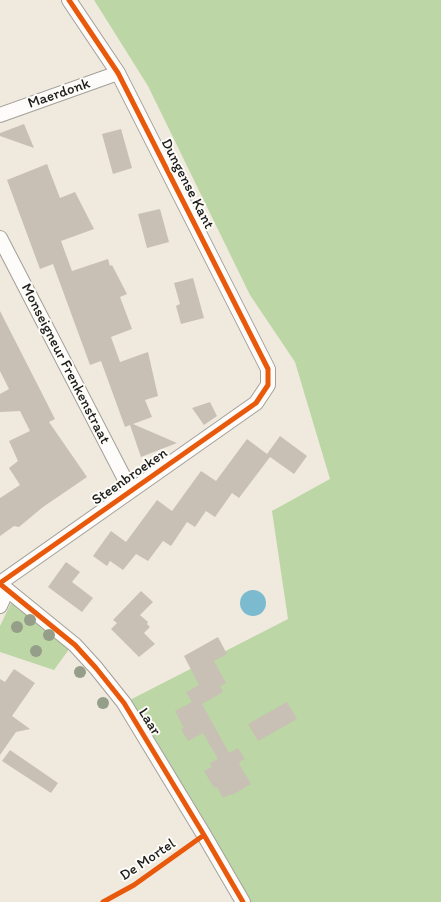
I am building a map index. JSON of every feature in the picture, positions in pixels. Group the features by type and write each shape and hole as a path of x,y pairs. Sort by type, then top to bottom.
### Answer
{"street":[{"name":"Dungense Kant","path":"69,0 118,73 268,369 268,386"},
{"name":"Maerdonk","path":"0,115 118,73"},
{"name":"Monseigneur Frenkenstraat","path":"0,238 131,491"},
{"name":"Steenbroeken","path":"2,586 131,491 256,403 268,386"},
{"path":"0,606 2,586"},
{"name":"Laar","path":"2,586 75,645 124,703 243,902"}],"green space":[{"path":"94,0 441,0 441,902 243,902 124,703 288,619 272,511 330,479 295,362 250,295 148,86"},
{"path":"12,601 70,648 54,670 0,652 0,626"}],"water":[{"path":"253,590 262,594 266,603 262,612 253,616 244,612 240,603 244,594"}],"building":[{"path":"24,124 34,148 0,136 0,133"},
{"path":"121,129 132,168 113,174 102,134"},
{"path":"47,164 60,198 75,192 94,229 61,241 72,271 108,259 110,266 112,265 127,294 120,297 132,329 111,337 120,362 148,352 158,396 145,400 152,417 133,424 177,443 141,457 130,425 125,427 101,361 90,365 53,264 40,269 7,180"},
{"path":"160,209 169,242 147,248 138,214"},
{"path":"193,278 204,318 181,324 176,306 180,304 174,283"},
{"path":"0,311 55,419 49,422 87,477 43,507 19,527 14,526 0,536 0,498 20,485 9,468 18,461 9,441 30,431 20,411 0,412 0,394 9,389 0,371"},
{"path":"210,402 217,416 204,425 192,408"},
{"path":"280,436 307,456 294,474 270,457 239,498 232,493 215,517 206,511 195,527 187,522 171,546 163,541 148,561 136,554 123,570 110,561 107,566 93,556 111,531 126,542 157,500 172,511 201,471 216,481 247,439 267,454"},
{"path":"66,562 80,572 72,582 93,598 82,612 48,587"},
{"path":"141,591 153,602 140,615 148,622 147,624 150,627 144,633 155,644 139,657 111,629 117,623 113,620"},
{"path":"218,637 227,654 214,661 226,683 220,686 223,692 202,704 229,753 238,748 245,759 239,762 239,764 251,784 232,795 231,794 223,798 217,787 214,788 204,771 212,767 210,763 218,759 203,733 188,741 181,729 184,728 175,711 192,702 186,692 199,685 184,656"},
{"path":"14,669 35,683 12,716 30,729 16,732 0,755 0,679 5,682"},
{"path":"287,702 297,719 258,741 248,724"},
{"path":"10,750 58,783 51,793 2,761"}],"cycle path":[{"path":"0,583 256,403 268,385 268,369 118,73 69,0"},
{"path":"0,584 75,645 124,703 243,902"},
{"name":"De Mortel","path":"103,902 134,885 204,835"}]}
